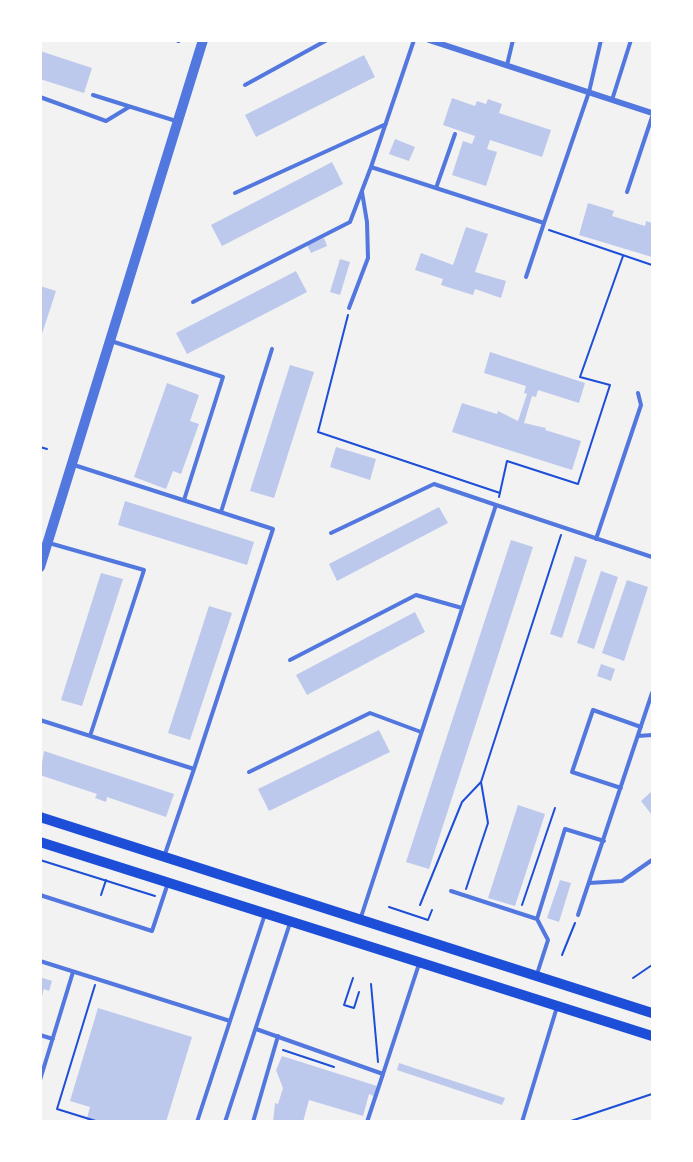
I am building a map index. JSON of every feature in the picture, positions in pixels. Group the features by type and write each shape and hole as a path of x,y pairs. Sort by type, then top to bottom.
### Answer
{"main road":[{"path":"40,817 652,1013"},
{"path":"40,842 652,1036"}],"street":[{"path":"40,567 203,40"},
{"path":"429,40 652,113"}],"lane":[{"path":"245,85 327,40"},
{"path":"193,302 350,222 414,40"},
{"path":"507,65 513,40"},
{"path":"526,277 589,92 601,40"},
{"path":"612,100 631,40"},
{"path":"93,95 178,122"},
{"path":"40,97 106,121 129,107"},
{"path":"627,192 652,117"},
{"path":"235,193 386,124"},
{"path":"436,188 455,134"},
{"path":"371,167 544,225"},
{"path":"349,308 368,258 367,222 362,192"},
{"path":"110,340 223,377 184,500"},
{"path":"221,512 272,349"},
{"path":"596,539 640,405 638,393"},
{"path":"72,464 273,529 164,858"},
{"path":"331,533 434,484 652,557"},
{"path":"359,920 496,505"},
{"path":"48,543 144,570 90,736"},
{"path":"290,660 416,595 462,608"},
{"path":"578,915 652,693"},
{"path":"621,788 572,772 593,710 641,727"},
{"path":"249,772 370,713 422,732"},
{"path":"40,720 194,769"},
{"path":"638,736 652,735"},
{"path":"537,977 548,940 537,919 565,829 604,841"},
{"path":"589,883 622,881 652,860"},
{"path":"40,895 152,931 168,883"},
{"path":"451,891 537,919"},
{"path":"197,1122 265,914"},
{"path":"225,1122 291,922"},
{"path":"40,961 230,1021"},
{"path":"367,1122 419,964"},
{"path":"40,1080 73,972"},
{"path":"522,1122 557,1007"},
{"path":"256,1029 383,1074"},
{"path":"40,1035 53,1039"},
{"path":"253,1122 278,1036"}],"path":[{"path":"173,40 179,42"},
{"path":"544,225 652,265"},
{"path":"496,505 507,461 578,484 610,385 580,377 623,256"},
{"path":"349,308 318,432 500,493"},
{"path":"40,447 47,449"},
{"path":"420,905 462,802 481,782 563,528"},
{"path":"464,896 488,823 481,782"},
{"path":"519,914 555,808"},
{"path":"40,860 163,898"},
{"path":"101,895 106,880"},
{"path":"389,907 428,920 432,910"},
{"path":"562,955 578,915"},
{"path":"633,978 652,965"},
{"path":"353,978 344,1005 354,1008 359,992"},
{"path":"97,980 57,1109 99,1122"},
{"path":"371,984 378,1065"},
{"path":"274,1047 341,1069"},
{"path":"568,1122 652,1094"}],"building":[{"path":"40,51 92,68 84,93 40,79"},
{"path":"364,55 375,77 256,137 245,115"},
{"path":"452,98 475,106 477,101 486,104 488,99 502,104 499,113 551,130 542,157 490,140 487,149 497,152 486,186 452,175 463,141 472,144 475,136 443,125"},
{"path":"395,139 415,147 409,161 389,154"},
{"path":"332,162 343,184 222,246 211,225"},
{"path":"588,203 614,211 612,216 645,226 646,221 652,223 652,257 579,235"},
{"path":"466,227 488,234 475,272 506,281 501,298 475,289 473,295 441,285 443,279 415,270 421,253 453,265"},
{"path":"324,238 327,246 311,253 307,245"},
{"path":"340,259 350,262 340,295 330,292"},
{"path":"296,271 307,292 187,354 176,333"},
{"path":"40,286 56,291 41,337 40,337"},
{"path":"490,352 585,383 579,403 538,390 536,397 532,396 524,423 546,428 545,430 581,441 572,470 452,432 462,403 497,414 498,411 518,421 527,394 524,393 526,386 484,373"},
{"path":"290,365 314,372 274,498 250,491"},
{"path":"167,383 199,395 190,421 199,424 181,474 173,471 166,489 134,477"},
{"path":"336,447 376,459 370,480 330,467"},
{"path":"125,501 254,542 247,565 118,525"},
{"path":"439,507 448,523 337,581 329,564"},
{"path":"511,540 533,547 429,869 406,862"},
{"path":"575,556 587,560 562,638 550,634"},
{"path":"601,571 618,577 594,649 577,643"},
{"path":"101,573 123,579 82,706 61,700"},
{"path":"627,580 648,587 624,661 602,653"},
{"path":"209,606 232,613 190,740 168,733"},
{"path":"415,612 425,632 307,695 296,675"},
{"path":"601,664 615,669 611,681 597,676"},
{"path":"379,730 390,752 269,811 258,789"},
{"path":"44,751 174,794 166,817 107,797 106,802 95,798 97,794 40,775"},
{"path":"652,791 652,815 641,801"},
{"path":"518,805 545,814 515,906 488,898"},
{"path":"560,880 571,883 559,922 547,918"},
{"path":"40,977 52,981 49,991 44,989 41,999"},
{"path":"98,1008 192,1037 166,1122 86,1122 90,1107 70,1101"},
{"path":"282,1056 377,1086 374,1096 369,1094 363,1116 309,1100 303,1122 273,1122 275,1103 278,1104 283,1088 276,1070"},
{"path":"399,1063 505,1098 502,1105 397,1070"}]}
